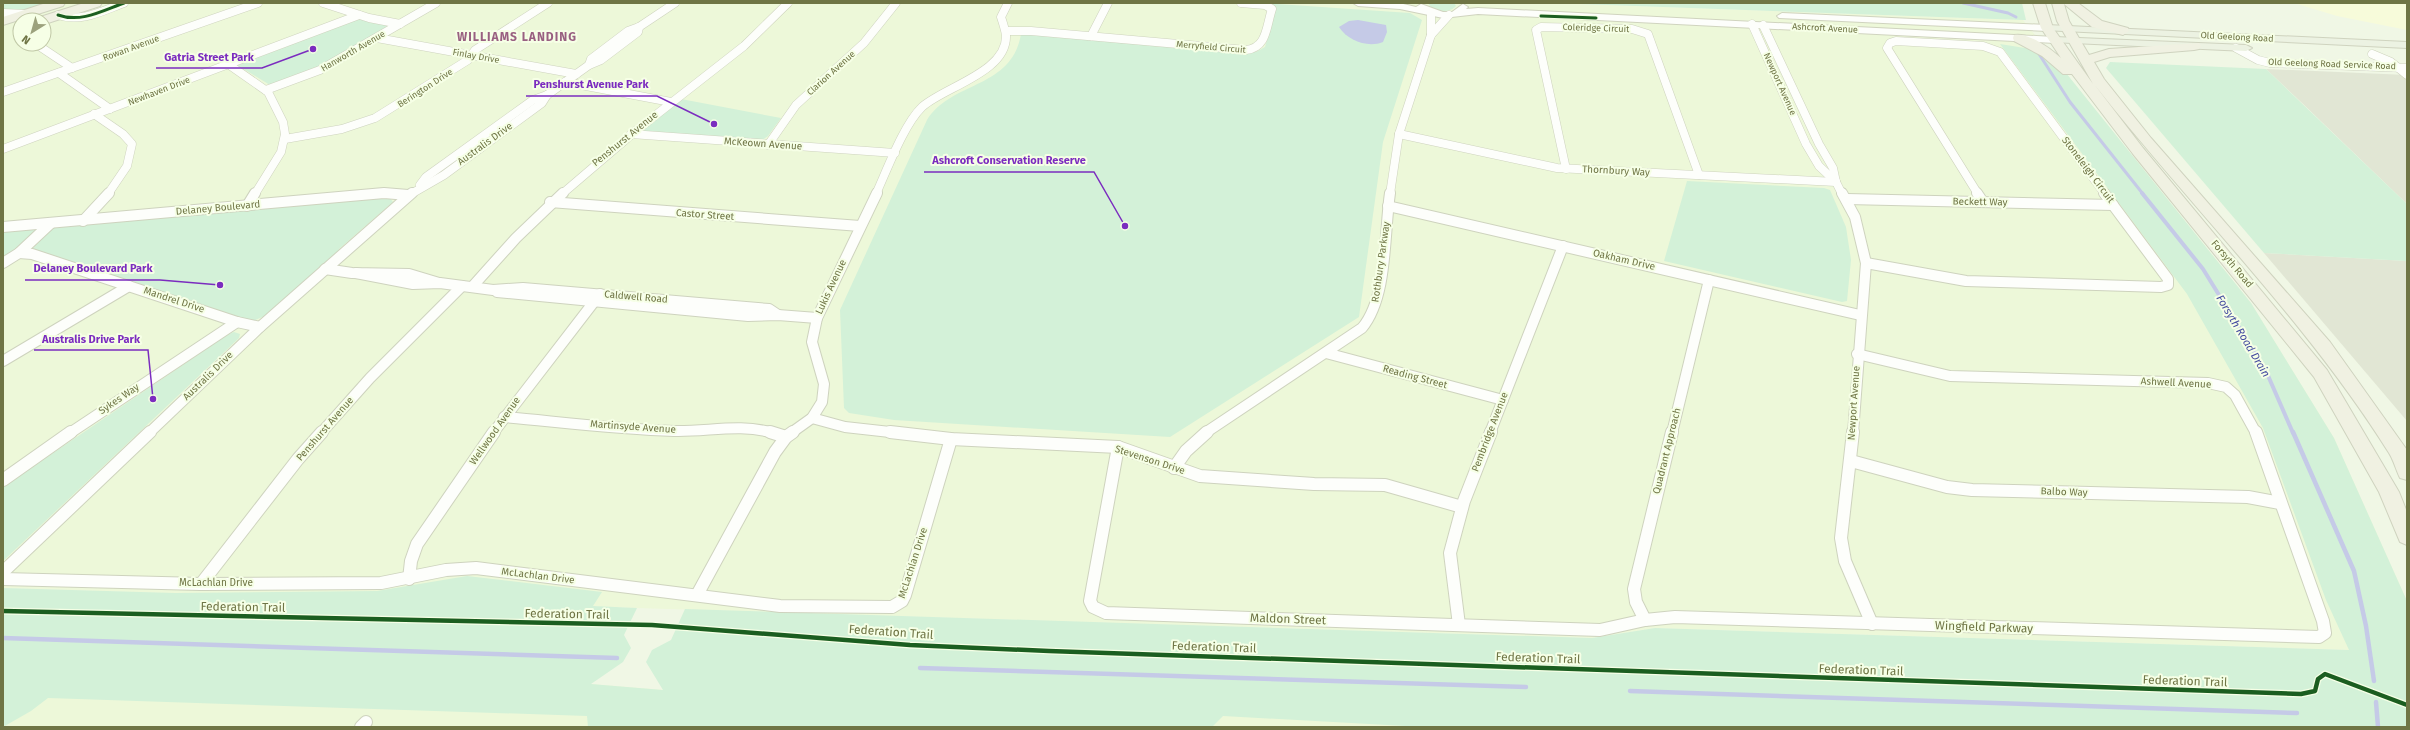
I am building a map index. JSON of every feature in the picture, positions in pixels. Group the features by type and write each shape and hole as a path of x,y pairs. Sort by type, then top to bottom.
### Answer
{"highway":[{"path":"39,12 96,3"},
{"name":"Forsyth Road","path":"2038,3 2051,34 2098,100 2321,374 2389,492 2407,538"},
{"name":"Forsyth Road","path":"2058,3 2068,29 2098,81 2146,141 2324,346 2399,453 2407,472"},
{"path":"2070,3 2097,24 2123,31"},
{"path":"2019,38 2040,49 2059,63 2098,100"},
{"path":"2086,60 2110,54 2194,46"},
{"path":"2389,492 2407,482"}],"main road":[{"path":"1358,3 1398,3"},
{"path":"1420,3 1422,8 1429,12"},
{"path":"1454,14 1463,9 1464,3"},
{"name":"Ashcroft Avenue","path":"1464,3 1521,14"},
{"path":"1378,4 1429,12"},
{"name":"Ashcroft Avenue","path":"1429,12 1454,14 1478,11 2019,38 2051,34"},
{"path":"1731,15 1751,18 1763,25"},
{"name":"Ashcroft Avenue","path":"1596,18 1731,15 2051,34"},
{"name":"Old Geelong Road","path":"2051,34 2068,29 2407,45"},
{"name":"Old Geelong Road","path":"2051,34 2075,41 2407,55"}],"street":[{"path":"58,9 65,19 74,19 124,3"},
{"name":"Rowan Avenue","path":"3,92 258,3"},
{"path":"323,3 359,15 400,24"},
{"name":"Hanworth Avenue","path":"266,90 320,70 436,3"},
{"name":"Berington Drive","path":"285,139 342,129 375,118 468,60 475,50 548,3"},
{"name":"Australis Drive","path":"655,15 656,9 664,3"},
{"name":"Australis Drive","path":"3,572 260,327 408,195 418,187 444,175 542,103 547,95 589,65 608,56 638,32 639,27 655,15 667,10 675,3"},
{"name":"Penshurst Avenue","path":"201,584 298,459 370,378 467,287 550,202 631,134 760,32 788,3"},
{"name":"Clarion Avenue","path":"768,145 796,105 864,43 896,3"},
{"name":"Lukis Avenue","path":"697,595 775,452 786,438 812,418 822,402 824,384 816,361 812,342 817,318 860,226 917,111 937,95 975,76 989,66 1002,51 1006,41 1006,32 1001,17 1008,3"},
{"path":"1091,36 1108,3"},
{"name":"Merryfield Circuit","path":"1006,32 1031,31 1246,50 1256,49 1261,45 1272,9 1262,5 1242,3"},
{"name":"Rothbury Parkway","path":"1174,468 1186,451 1211,428 1326,353 1362,328 1371,317 1378,299 1388,206 1399,134 1431,35 1429,12"},
{"name":"Rothbury Parkway","path":"1431,35 1454,14"},
{"name":"Newhaven Drive","path":"3,149 359,15"},
{"name":"Newport Avenue","path":"1752,24 1806,144 1819,166 1836,182 1847,199 1855,217 1866,263 1857,354 1851,461 1841,538 1845,561 1872,624"},
{"name":"Newport Avenue","path":"1763,25 1819,144 1833,168 1836,182"},
{"name":"Coleridge Circuit","path":"1566,169 1536,30 1541,27 1632,29 1648,34 1699,175"},
{"name":"Finlay Drive","path":"377,38 576,74"},
{"name":"Stoneleigh Circuit","path":"1866,263 1966,281 2161,287 2168,285 2168,279 1997,50 1983,46 1896,41 1890,43 1887,48 1983,202"},
{"name":"Old Geelong Road Service Road","path":"2236,48 2258,60 2270,63 2407,68"},
{"path":"48,52 72,68"},
{"path":"2372,54 2397,67 2407,75"},
{"path":"228,64 266,90 283,122 285,139 279,157 246,206"},
{"path":"59,73 110,109"},
{"path":"565,82 672,102"},
{"path":"83,221 126,171 132,157 132,144 123,134 94,114"},
{"name":"McKeown Avenue","path":"631,134 896,153"},
{"name":"Thornbury Way","path":"1399,134 1548,167 1566,169 1836,182"},
{"path":"1806,144 1819,144"},
{"name":"Delaney Boulevard","path":"3,227 384,193 408,195"},
{"name":"Beckett Way","path":"1847,199 2113,205"},
{"name":"Castor Street","path":"550,202 860,226"},
{"name":"Oakham Drive","path":"1388,206 1860,315"},
{"name":"Delaney Boulevard","path":"3,221 29,224"},
{"path":"3,263 19,252 51,223"},
{"name":"Pembridge Avenue","path":"1458,625 1450,553 1462,506 1563,246"},
{"name":"Mandrel Drive","path":"19,252 32,254 237,322 260,327"},
{"name":"Caldwell Road","path":"325,269 356,273 387,281 422,285 440,283 493,290 508,294 597,298 748,316 778,314 817,318"},
{"name":"Quadrant Approach","path":"1645,620 1636,602 1634,588 1709,280"},
{"path":"3,361 129,286"},
{"name":"Wellwood Avenue","path":"409,579 411,561 417,544 504,417 597,298"},
{"name":"Sykes Way","path":"3,480 32,458 237,322"},
{"name":"Reading Street","path":"1326,353 1503,400"},
{"name":"Ashwell Avenue","path":"1857,354 1950,376 2208,383 2219,385 2235,395 2260,440 2280,503 2323,621 2325,633 2322,636"},
{"name":"Martinsyde Avenue","path":"504,417 676,431 725,427 756,428 786,438"},
{"name":"Stevenson Drive","path":"812,418 844,427 951,439 1118,447 1200,476 1228,480 1385,485 1462,506"},
{"name":"McLachlan Drive","path":"3,579 201,584 381,583 409,579 446,570 476,568 780,606 887,608 897,605 905,594 951,439"},
{"name":"Maldon Street","path":"1118,447 1090,601 1092,607 1098,611 1607,630 1645,620"},
{"name":"Balbo Way","path":"1851,461 1947,487 1972,490 2248,497 2280,503"},
{"name":"Wingfield Parkway","path":"1645,620 1675,617 1872,624 2322,636"}],"shaded area":[{"path":"3,3 1553,3 2023,20 2251,303 2334,438 2407,601 2407,659 2349,650 1655,628 1592,638 3,588"},
{"path":"3,3 55,3 29,12 3,11"},
{"path":"1263,3 1410,13 1422,20 1383,142 1359,317 1170,437 894,420 849,413 844,408 840,310 927,120 938,107 965,90 994,75 1006,65 1015,52 1021,34 1256,52 1265,47 1276,8 1272,4"},
{"path":"1428,3 1454,3 1456,6 1451,10 1442,11 1432,9"},
{"path":"1553,3 2022,3 2026,20 2023,20"},
{"path":"2294,3 2407,3 2407,30 2337,16"},
{"path":"358,19 390,26 328,64 270,85 237,65"},
{"path":"2000,44 2031,49 2058,63 2251,303 2334,438 2407,601 2407,727 1423,727 1223,716 1212,727 588,727 587,716 48,698 31,711 3,727 3,588 175,593 377,591 467,576 602,592 593,606 637,608 624,635 631,648 623,662 591,684 663,690 646,662 652,650 671,640 685,609 1592,638 1655,628 2349,650 2326,600 2263,428 2187,294"},
{"path":"2110,62 2266,69 2407,204 2407,261 2264,253 2106,68"},
{"path":"2266,69 2407,75 2407,204 2302,103"},
{"path":"681,99 781,118 768,136 761,141 644,131 645,128"},
{"path":"1687,181 1824,188 1830,190 1846,227 1851,260 1847,301 1842,302 1664,261"},
{"path":"370,197 390,198 393,202 339,249 337,254 265,316 253,321 246,320 35,250 33,248 52,229 59,226"},
{"path":"35,228 35,232 3,259 3,231"},
{"path":"2264,253 2407,261 2407,421"},
{"path":"234,332 240,334 239,338 3,561 3,487 227,335"},
{"path":"3,664 590,684 664,690 1765,727 3,727"}],"water":[{"path":"1358,20 1386,25 1387,32 1383,42 1377,44 1365,44 1359,42 1348,36 1339,27 1349,21"}],"waterway":[{"name":"Forsyth Road Drain","path":"1963,3 2008,13 2016,17"},
{"name":"Forsyth Road Drain","path":"2039,54 2070,102 2143,194"},
{"name":"Forsyth Road Drain","path":"2142,193 2203,269 2266,371 2293,433"},
{"name":"Forsyth Road Drain","path":"2293,432 2354,571 2366,626 2374,681"},
{"path":"3,638 617,658"},
{"path":"920,668 1526,687"},
{"path":"1630,691 2297,713"},
{"name":"Forsyth Road Drain","path":"2376,702 2378,727"}],"cycle path":[{"path":"58,15 66,18 83,17 124,3"},
{"path":"1541,16 1596,18"},
{"name":"Federation Trail","path":"3,611 652,625 910,645 1049,651 2301,694 2315,691 2318,679 2325,674 2407,705"}],"place":[{"name":"Gatria Street Park","path":"313,49"},
{"name":"Penshurst Avenue Park","path":"714,124"},
{"name":"Ashcroft Conservation Reserve","path":"1125,226"},
{"name":"Delaney Boulevard Park","path":"220,285"},
{"name":"Australis Drive Park","path":"153,399"}],"district":[{"name":"WILLIAMS LANDING","path":"517,37"}]}
